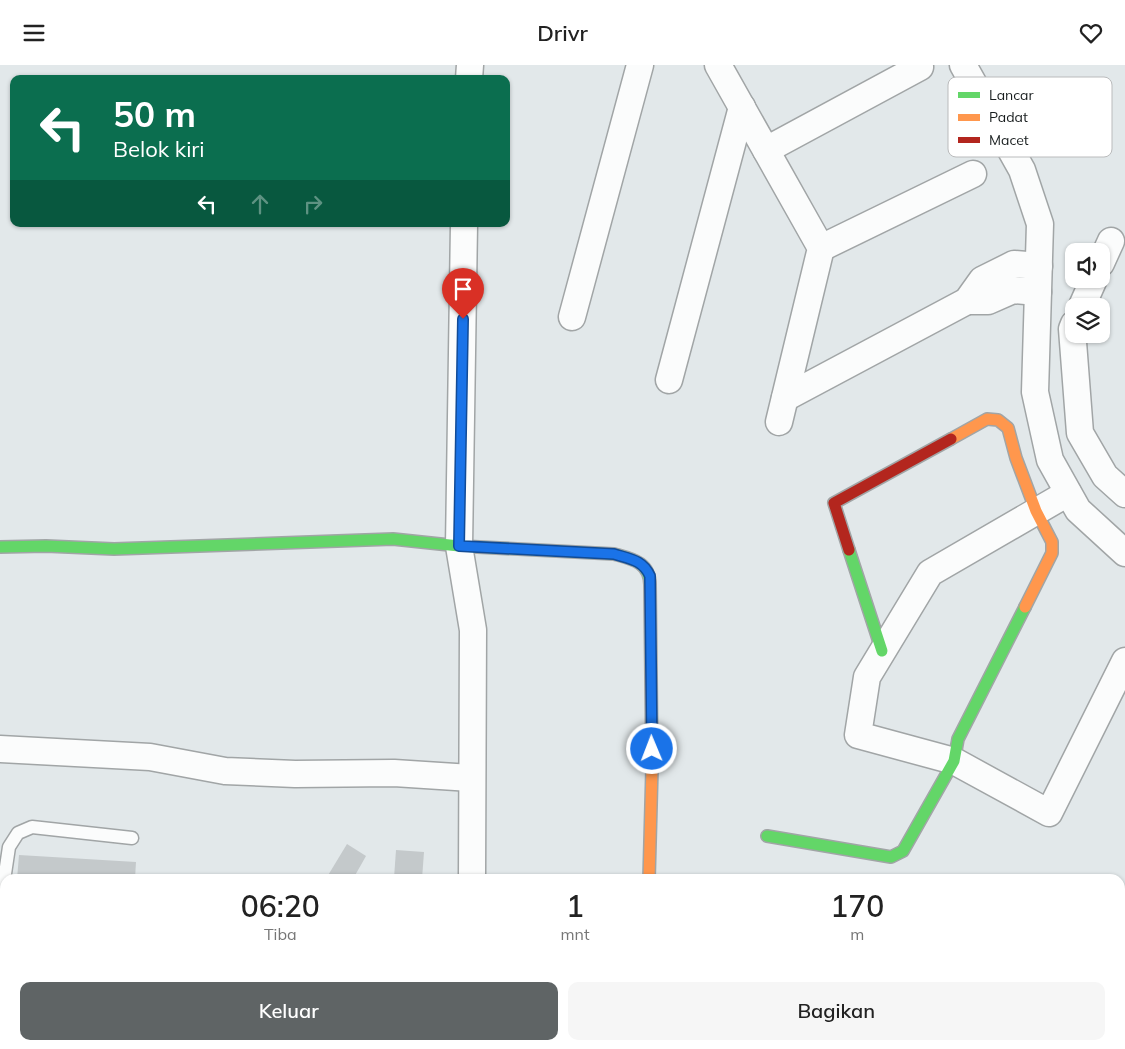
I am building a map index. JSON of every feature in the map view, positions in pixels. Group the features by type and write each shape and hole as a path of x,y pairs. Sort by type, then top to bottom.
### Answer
{"street":[{"path":"572,317 640,65"},
{"path":"718,65 821,247 782,410 967,301 982,280 1014,264 1039,266"},
{"path":"963,65 970,77"},
{"path":"766,150 920,67"},
{"path":"669,380 742,107"},
{"path":"1015,157 1022,170 1040,224 1035,392 1050,460 1078,510 1125,553"},
{"path":"821,247 973,173"},
{"path":"464,227 459,546 473,630 472,874"},
{"path":"967,301 988,301 1013,290 1038,292"},
{"path":"1073,343 1080,433 1105,476 1125,494"},
{"path":"767,836 891,857 903,851 954,761 958,739 1052,553 1052,542 1036,511 1016,458 1008,428 998,420 987,419 834,503 882,651"},
{"path":"1068,493 930,573 867,677 858,735 954,761 1049,813 1125,661"},
{"path":"0,547 46,546 114,549 393,539 459,546 614,554 637,561 646,567 650,576 652,768 650,874"},
{"path":"0,749 150,757 225,771 295,774 394,773 471,778"}],"lane":[{"path":"5,874 9,847 18,833 32,827 132,838"}],"building":[{"path":"347,844 366,856 356,874 329,874"},
{"path":"396,850 424,852 422,874 394,874"},
{"path":"19,855 136,862 135,874 17,874"}],"traffic: fast":[{"path":"0,547 46,546 114,549 393,539 459,546 614,554 633,560 643,566 647,571 650,585"},
{"path":"849,550 882,651"},
{"path":"767,836 891,857 903,851 954,761 958,739 1025,607"}],"traffic: slow":[{"path":"951,439 987,419 998,420 1008,428 1016,458 1036,511 1052,542 1052,553 1025,607"},
{"path":"649,874 652,768 650,585"}],"traffic: jam":[{"path":"849,550 834,503 951,439"}],"route":[{"path":"463,319 459,546 614,554 637,561 646,567 650,576 652,749"}]}
